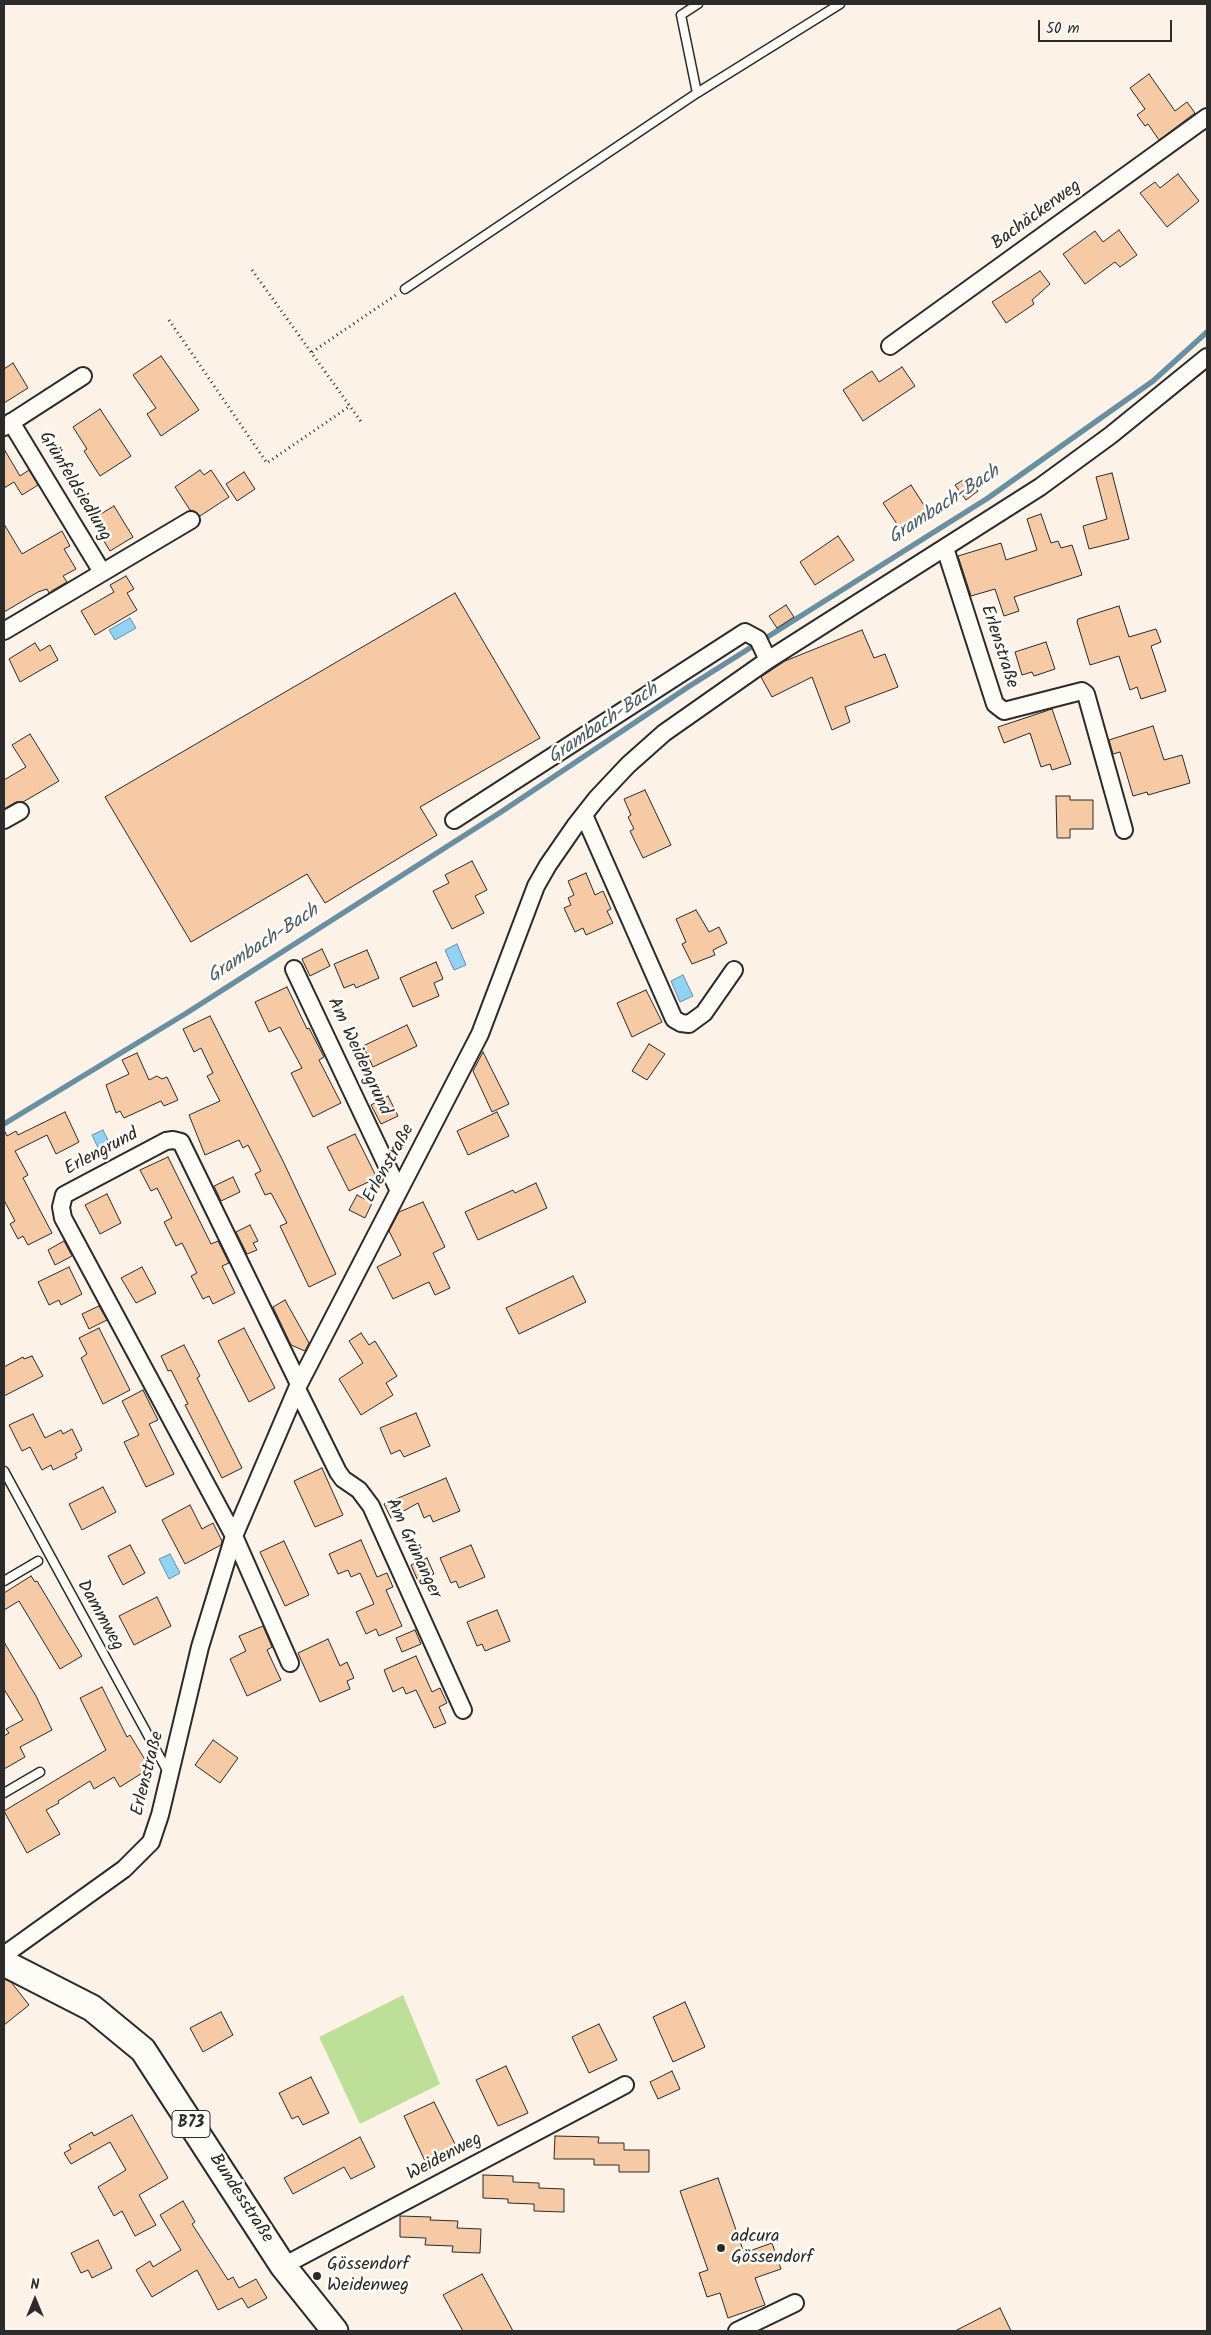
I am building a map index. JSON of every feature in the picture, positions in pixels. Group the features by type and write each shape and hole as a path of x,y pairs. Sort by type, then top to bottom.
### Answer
{"main road":[{"name":"Bundesstraße","path":"4,1963 92,2008 144,2050 283,2266 335,2331"}],"street":[{"name":"Bachäckerweg","path":"890,346 1207,117"},
{"name":"Erlenstraße","path":"4,1955 136,1860 154,1835 200,1647 234,1536 298,1386 398,1189 444,1106 480,1034 536,886 548,865 584,815 628,765 764,649 945,548 1040,487 1111,435 1207,357"},
{"path":"8,425 83,376"},
{"name":"Grünfeldsiedlung","path":"8,425 102,572"},
{"name":"Grünfeldsiedlung","path":"4,631 191,520"},
{"name":"Erlenstraße","path":"945,548 995,704 1004,711 1082,691 1086,694 1124,830"},
{"path":"454,820 745,632 764,649"},
{"path":"4,820 20,811"},
{"path":"584,815 674,1019 680,1023 689,1024 704,1013 734,970"},
{"name":"Am Weidengrund","path":"294,970 398,1189"},
{"name":"Erlengrund","path":"234,1536 64,1218 61,1207 64,1195 166,1141 181,1142 298,1386"},
{"name":"Am Grünanger","path":"298,1386 338,1472 343,1479 359,1490 371,1506 463,1710"},
{"path":"234,1536 290,1663"},
{"name":"Weidenweg","path":"283,2266 625,2085"},
{"path":"737,2331 795,2303"}],"lane":[{"path":"697,93 681,15 698,4"},
{"path":"405,289 697,93 840,4"},
{"name":"Dammweg","path":"4,1471 169,1775"},
{"path":"4,1581 38,1560"},
{"path":"4,1793 40,1772"}],"path":[{"path":"252,270 362,423"},
{"path":"312,352 405,289"},
{"path":"169,320 267,463 350,406"}],"green space":[{"path":"403,1995 440,2084 360,2124 319,2037"}],"water":[{"path":"130,618 136,628 115,640 109,630"},
{"path":"457,944 466,965 454,970 445,950"},
{"path":"683,975 693,996 680,1002 671,981"},
{"path":"103,1130 113,1150 102,1156 92,1135"},
{"path":"170,1554 180,1573 169,1579 159,1559"}],"building":[{"path":"1149,74 1175,111 1187,102 1195,113 1159,140 1148,124 1145,126 1137,115 1145,109 1130,88"},
{"path":"1178,174 1199,201 1167,227 1140,193 1155,182 1160,188"},
{"path":"1119,230 1137,255 1120,267 1115,262 1085,284 1063,254 1095,231 1103,242"},
{"path":"1040,271 1050,284 1032,300 1034,304 1006,323 992,302"},
{"path":"161,356 199,410 161,436 147,414 156,408 133,375"},
{"path":"13,363 28,388 4,403 4,369"},
{"path":"902,367 915,386 863,421 843,390 872,371 879,382"},
{"path":"100,409 131,456 100,476 84,451 87,449 73,427"},
{"path":"4,449 20,476 29,470 38,485 22,495 14,482 4,488"},
{"path":"200,470 204,475 211,470 229,497 200,516 190,510 175,487"},
{"path":"244,472 255,489 237,501 226,484"},
{"path":"1112,473 1129,539 1089,549 1083,526 1107,519 1096,477"},
{"path":"968,477 978,491 966,500 955,485"},
{"path":"911,485 927,510 899,527 883,503"},
{"path":"114,506 133,537 110,551 91,520"},
{"path":"1041,514 1051,543 1058,541 1061,548 1072,545 1082,575 1014,597 1019,611 1004,616 995,589 971,596 958,556 1001,543 1006,560 1037,550 1027,519"},
{"path":"4,524 22,554 62,531 70,546 64,549 76,569 63,576 67,582 49,593 47,589 38,592 4,612"},
{"path":"838,536 854,560 815,585 800,562"},
{"path":"126,576 134,589 127,593 137,610 95,635 81,611 114,592 110,585"},
{"path":"455,593 540,738 420,807 437,835 325,903 307,874 191,942 105,797"},
{"path":"786,605 794,617 777,628 769,616"},
{"path":"1119,606 1129,637 1156,629 1161,642 1151,646 1166,691 1141,699 1137,687 1130,690 1119,656 1090,665 1077,622 1078,619"},
{"path":"862,630 874,658 885,654 898,687 845,707 850,722 832,730 812,677 772,697 761,677 785,661"},
{"path":"1046,642 1055,669 1034,676 1032,672 1022,675 1015,652"},
{"path":"35,643 40,651 50,645 58,660 20,682 9,659"},
{"path":"1052,709 1071,764 1052,770 1050,764 1041,767 1030,733 1004,743 998,727"},
{"path":"1153,726 1164,760 1182,755 1190,783 1148,795 1147,792 1133,796 1120,752 1113,754 1109,740"},
{"path":"30,734 59,781 23,802 16,802 4,809 4,780 26,767 12,745"},
{"path":"645,790 671,845 643,858 630,831 634,829 628,817 631,815 624,799"},
{"path":"1056,796 1070,796 1070,800 1093,800 1093,829 1070,829 1070,838 1057,838"},
{"path":"472,861 487,890 475,896 484,913 452,929 433,891 449,883 445,875"},
{"path":"586,873 595,895 603,891 611,909 607,911 613,923 586,935 583,928 575,932 564,908 571,905 568,898 574,895 568,881"},
{"path":"696,910 709,932 719,927 727,943 713,950 715,955 692,964 682,944 686,942 676,919"},
{"path":"322,949 330,966 310,976 302,959"},
{"path":"367,950 379,978 356,988 354,984 344,988 334,964"},
{"path":"436,962 443,979 434,983 439,996 413,1007 400,978"},
{"path":"287,987 307,1029 309,1028 324,1057 319,1060 341,1103 313,1117 291,1073 302,1068 280,1027 269,1032 255,1002"},
{"path":"646,990 662,1022 632,1037 617,1003"},
{"path":"210,1016 283,1161 336,1274 309,1287 280,1226 287,1223 271,1193 265,1195 255,1174 261,1171 248,1145 243,1148 239,1140 205,1155 189,1115 220,1101 207,1076 213,1073 201,1048 194,1052 183,1029"},
{"path":"407,1025 417,1046 373,1067 363,1046"},
{"path":"649,1044 665,1054 647,1080 632,1071"},
{"path":"483,1052 509,1104 492,1112 473,1071"},
{"path":"137,1053 149,1080 157,1076 162,1079 167,1077 178,1100 164,1106 161,1101 124,1118 120,1111 116,1113 106,1085 129,1074 122,1060"},
{"path":"388,1096 398,1116 381,1124 371,1105"},
{"path":"65,1112 79,1142 56,1154 47,1135 15,1151 28,1175 23,1178 52,1233 28,1245 23,1236 18,1239 10,1224 15,1221 4,1200 4,1130 7,1136 16,1131 18,1135"},
{"path":"497,1112 509,1136 468,1155 457,1131"},
{"path":"355,1134 377,1178 349,1191 327,1147"},
{"path":"168,1157 211,1244 218,1241 229,1263 222,1266 235,1293 213,1304 209,1296 203,1299 191,1276 197,1273 182,1243 176,1246 164,1222 172,1218 157,1188 151,1191 140,1170"},
{"path":"233,1177 240,1192 221,1201 214,1186"},
{"path":"536,1183 547,1208 478,1240 465,1212 513,1190 515,1193"},
{"path":"107,1194 121,1223 100,1234 85,1205"},
{"path":"357,1195 372,1203 365,1218 349,1210"},
{"path":"423,1202 445,1247 433,1253 450,1288 435,1295 429,1282 393,1299 377,1267 401,1255 389,1231 399,1212"},
{"path":"250,1225 258,1241 253,1243 257,1250 247,1254 236,1232"},
{"path":"64,1241 72,1256 55,1265 48,1250"},
{"path":"69,1267 82,1294 61,1305 59,1300 49,1305 38,1282"},
{"path":"142,1267 156,1293 136,1303 121,1278"},
{"path":"573,1276 586,1302 519,1334 506,1308"},
{"path":"285,1300 309,1343 305,1351 291,1345 273,1307"},
{"path":"99,1306 107,1320 89,1329 82,1314"},
{"path":"99,1328 130,1390 103,1404 81,1358 87,1354 79,1338"},
{"path":"244,1328 275,1388 249,1402 218,1341"},
{"path":"361,1333 369,1345 375,1341 397,1376 386,1383 393,1395 361,1415 339,1379 363,1363 349,1341"},
{"path":"184,1345 200,1376 197,1378 242,1468 222,1478 185,1405 188,1404 171,1370 168,1371 161,1356"},
{"path":"32,1356 43,1376 4,1396 4,1367 23,1357 24,1359"},
{"path":"143,1390 158,1420 149,1424 174,1474 146,1487 124,1442 139,1435 122,1401"},
{"path":"416,1413 430,1446 404,1457 400,1450 391,1454 380,1428"},
{"path":"33,1414 45,1438 61,1430 63,1434 72,1429 82,1450 75,1454 77,1458 53,1470 51,1465 42,1470 30,1447 22,1451 9,1425"},
{"path":"322,1468 343,1515 315,1527 294,1481"},
{"path":"446,1478 460,1511 433,1522 430,1515 424,1518 418,1503 391,1518 384,1504"},
{"path":"103,1487 116,1512 82,1530 69,1504"},
{"path":"190,1505 202,1529 213,1523 222,1541 221,1545 185,1564 162,1520"},
{"path":"361,1540 377,1577 387,1573 393,1587 386,1590 402,1626 379,1636 376,1629 366,1634 356,1612 374,1604 360,1573 351,1577 348,1570 338,1574 329,1554"},
{"path":"284,1541 309,1595 285,1606 260,1552"},
{"path":"130,1545 145,1573 123,1585 108,1556"},
{"path":"471,1545 485,1577 459,1588 456,1581 451,1583 440,1558"},
{"path":"427,1558 434,1574 418,1581 411,1565"},
{"path":"31,1576 35,1582 37,1581 82,1656 60,1669 19,1601 4,1610 4,1593"},
{"path":"157,1597 171,1626 134,1645 119,1616"},
{"path":"497,1610 510,1641 485,1651 482,1644 477,1646 467,1622"},
{"path":"263,1626 272,1647 267,1650 281,1680 247,1696 230,1659 246,1651 239,1636"},
{"path":"415,1630 421,1644 402,1652 396,1638"},
{"path":"328,1639 340,1666 347,1662 354,1678 347,1681 350,1689 320,1702 298,1653"},
{"path":"4,1642 36,1696 52,1730 20,1747 25,1757 4,1769 4,1736 9,1733 6,1729 23,1720 4,1689"},
{"path":"416,1656 432,1692 440,1688 447,1703 439,1707 446,1723 434,1728 416,1690 406,1694 403,1687 393,1692 384,1670"},
{"path":"102,1687 127,1737 130,1735 150,1768 120,1787 114,1777 94,1789 90,1781 58,1801 59,1803 46,1810 60,1834 27,1853 4,1811 106,1750 80,1698"},
{"path":"213,1740 238,1758 220,1783 195,1765"},
{"path":"4,1979 11,1982 29,2005 4,2025"},
{"path":"685,2002 705,2047 673,2062 653,2017"},
{"path":"221,2012 233,2035 203,2052 190,2028"},
{"path":"599,2024 617,2060 589,2073 572,2037"},
{"path":"506,2066 528,2113 498,2126 476,2080"},
{"path":"672,2071 680,2089 658,2099 650,2082"},
{"path":"311,2077 329,2113 303,2125 298,2116 292,2119 279,2093"},
{"path":"434,2102 456,2146 425,2161 404,2116"},
{"path":"132,2115 168,2178 139,2195 156,2225 135,2236 122,2211 114,2216 98,2187 126,2170 110,2142 71,2164 64,2153 71,2149 69,2145 92,2132 94,2136"},
{"path":"555,2136 599,2137 598,2143 624,2143 624,2150 649,2150 649,2172 619,2172 619,2165 594,2165 594,2159 554,2159"},
{"path":"360,2137 375,2167 351,2179 344,2167 293,2194 284,2178"},
{"path":"483,2175 513,2176 513,2182 539,2183 539,2188 564,2189 564,2212 534,2211 534,2204 508,2203 508,2199 483,2198"},
{"name":"adcura Gössendorf","path":"718,2178 744,2253 772,2243 781,2269 755,2278 765,2305 728,2318 720,2293 707,2297 699,2273 708,2270 680,2191"},
{"path":"183,2201 195,2222 192,2224 228,2280 233,2277 239,2288 256,2279 267,2298 248,2308 242,2298 218,2310 197,2270 152,2297 136,2270 150,2261 153,2267 181,2250 160,2215"},
{"path":"400,2216 431,2217 430,2220 458,2221 457,2228 481,2229 480,2253 452,2252 453,2246 425,2245 426,2238 400,2237"},
{"path":"98,2240 112,2268 92,2278 88,2270 81,2273 71,2253"},
{"path":"482,2274 513,2331 463,2331 443,2295"},
{"path":"1000,2308 1011,2331 955,2331"}],"waterway":[{"name":"Grambach-Bach","path":"4,1124 185,1014 501,812 688,687 988,498 1153,381 1207,332"}],"place":[{"name":"adcura Gössendorf","path":"721,2248"},
{"name":"Gössendorf Weidenweg","path":"317,2276"}]}
